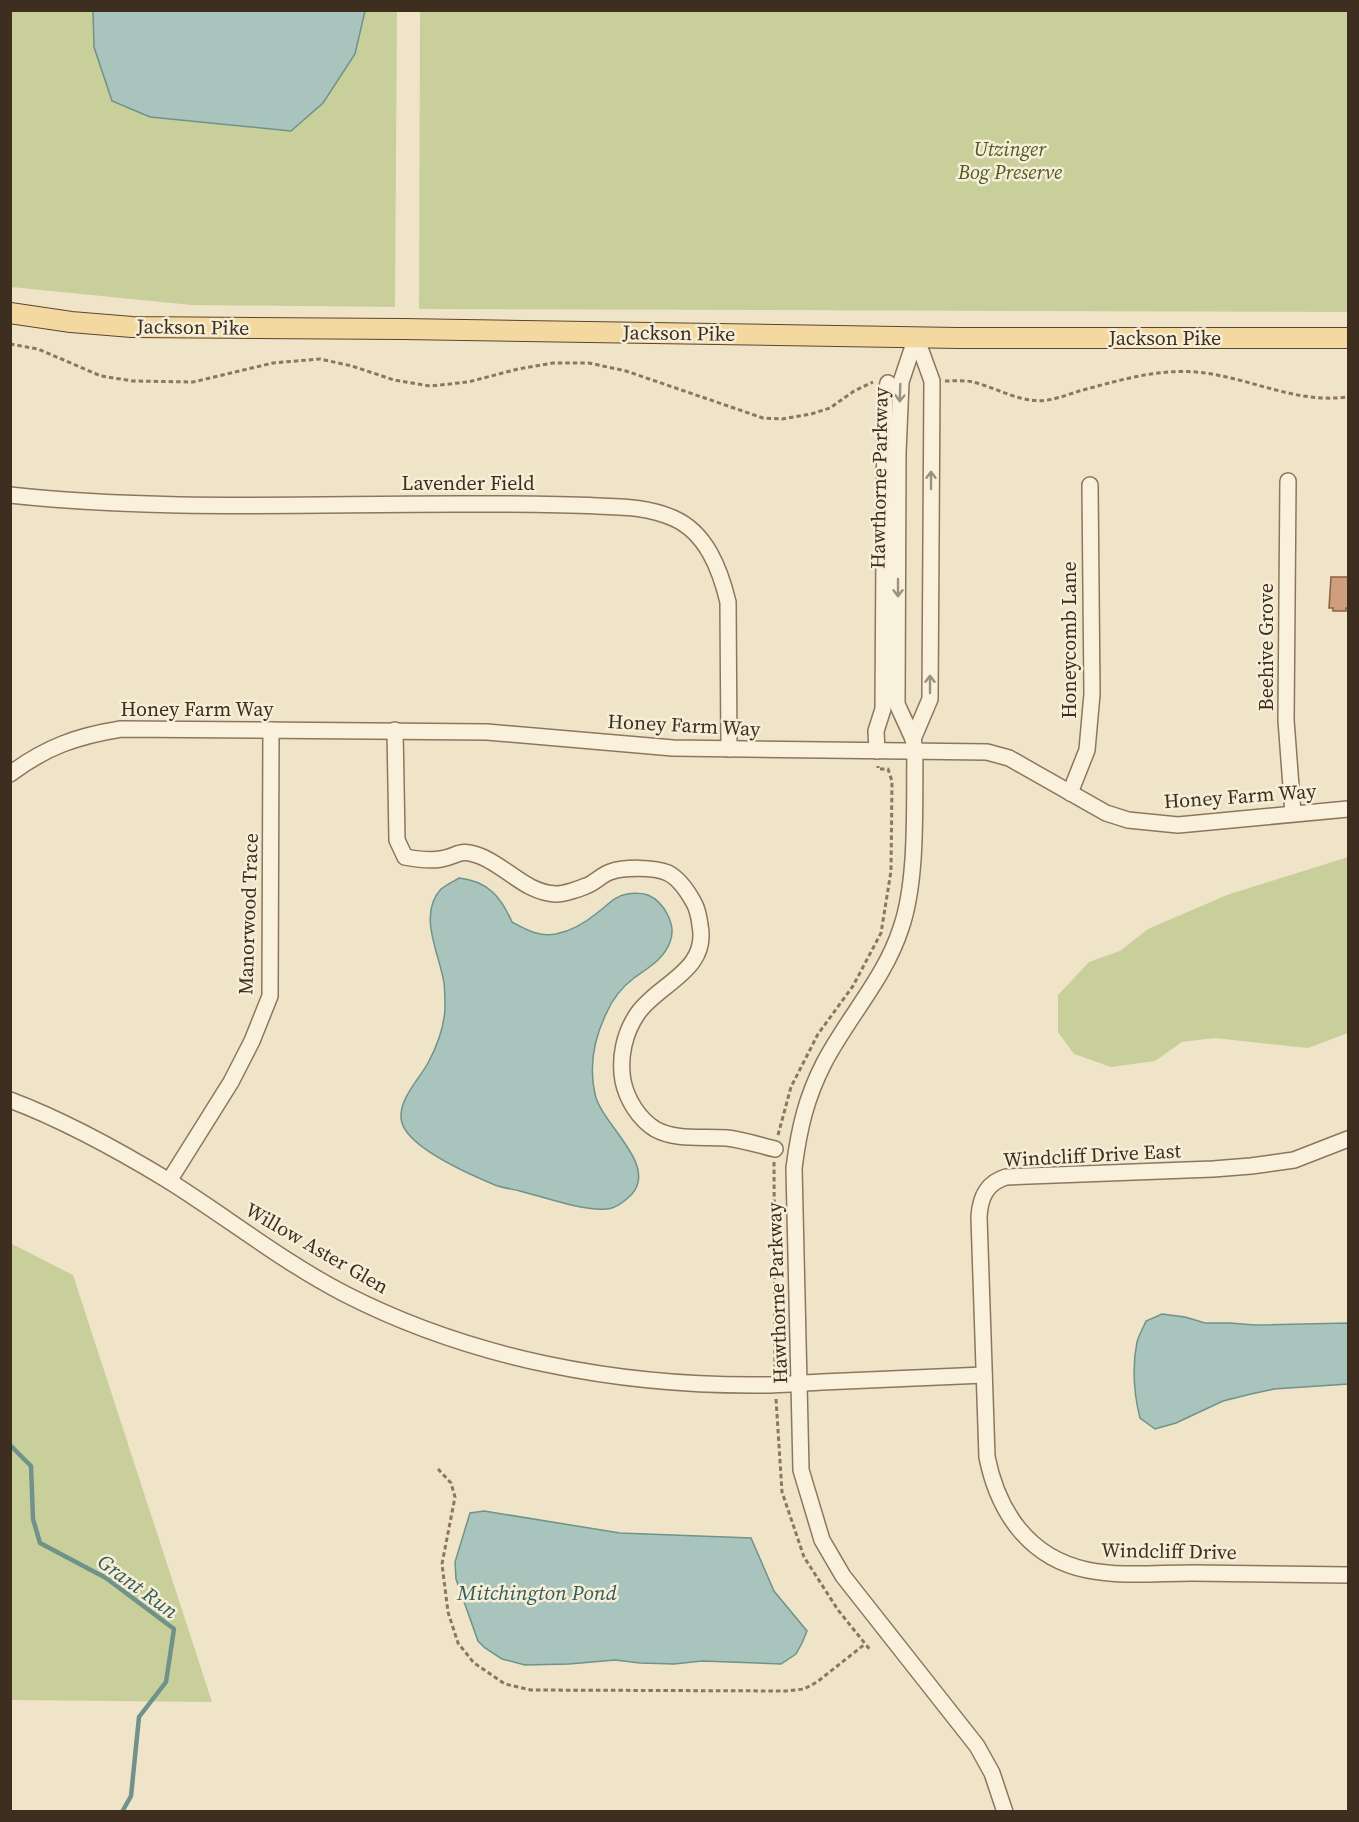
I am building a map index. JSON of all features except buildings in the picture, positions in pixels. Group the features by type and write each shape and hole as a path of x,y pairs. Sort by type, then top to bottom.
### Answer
{"main road":[{"name":"Jackson Pike","path":"10,313 71,322 132,327 438,329 916,338 1348,338"}],"street":[{"name":"Hawthorne Parkway","path":"916,338 932,381 930,699 914,744 910,881 902,927 886,966 824,1062 810,1093 800,1125 794,1168 801,1470 822,1540 843,1576 977,1746 992,1773 1005,1812"},
{"name":"Hawthorne Parkway","path":"914,744 897,704 898,465 901,382 916,338"},
{"path":"877,751 876,731 883,709 885,396 888,383"},
{"name":"Beehive Grove","path":"1288,481 1286,720 1293,813"},
{"name":"Honeycomb Lane","path":"1070,793 1087,750 1092,694 1090,485"},
{"name":"Lavender Field","path":"10,495 105,503 252,506 574,504 651,509 676,519 691,530 714,558 722,578 728,602 729,749"},
{"name":"Honey Farm Way","path":"10,774 34,756 65,742 121,729 487,732 673,748 877,751 914,744 987,752 1009,758 1106,813 1128,820 1178,825 1348,809"},
{"name":"Manorwood Trace","path":"169,1181 231,1082 252,1041 270,996 271,730"},
{"path":"395,730 397,840 405,857 418,860 441,859 460,851 479,856 502,867 529,887 556,894 587,886 610,872 639,868 668,873 686,888 697,908 702,934 697,955 686,972 662,990 639,1012 634,1021 625,1040 621,1067 625,1093 639,1116 656,1129 683,1137 729,1138 775,1149"},
{"name":"Willow Aster Glen","path":"10,1100 46,1113 169,1181 278,1254 344,1293 413,1325 486,1350 563,1368 642,1381 776,1385 984,1375"},
{"name":"Windcliff Drive East","path":"984,1375 979,1206 989,1187 996,1180 1018,1176 1251,1166 1294,1160 1348,1138"},
{"name":"Windcliff Drive","path":"984,1375 987,1457 994,1489 1021,1532 1049,1555 1065,1564 1109,1573 1348,1575"}],"path":[{"path":"10,344 38,349 101,376 133,381 192,382 273,363 320,359 352,366 394,380 430,386 468,382 553,363 589,363 626,371 763,418 782,419 807,416 830,408 854,391 873,382 888,383"},
{"path":"932,381 970,381 1018,399 1047,400 1142,375 1194,372 1225,376 1301,397 1332,399 1348,397"},
{"path":"871,1651 838,1610 804,1557 782,1492 774,1326 774,1159 791,1087 818,1034 853,986 881,933 891,871 892,781 888,769 878,769 877,751"},
{"path":"438,1470 451,1484 455,1497 442,1564 448,1612 458,1642 474,1663 506,1684 531,1690 786,1691 804,1689 817,1682 865,1644"}],"green space":[{"path":"10,11 397,11 395,307 191,305 11,287"},
{"name":"Utzinger Bog Preserve","path":"420,11 1348,11 1348,312 419,309"},
{"path":"1348,857 1348,1033 1308,1048 1214,1038 1182,1042 1155,1061 1111,1067 1074,1054 1058,1032 1058,995 1089,962 1120,951 1148,929 1227,895"},
{"path":"10,1243 73,1275 212,1702 11,1700"}],"water":[{"path":"93,10 365,11 355,54 323,103 291,131 150,117 112,101 94,47"},
{"path":"459,878 486,887 498,898 512,922 539,934 550,935 572,929 588,920 614,899 627,894 638,893 654,898 668,915 672,935 667,948 660,958 621,990 614,999 602,1024 594,1053 592,1074 599,1106 626,1144 638,1170 638,1182 632,1194 617,1206 610,1209 586,1208 495,1185 442,1160 407,1133 402,1123 402,1107 431,1057 444,1016 444,983 432,935 431,911 434,899 441,889"},
{"path":"1162,1314 1205,1323 1255,1325 1348,1323 1348,1384 1274,1389 1251,1394 1223,1401 1176,1423 1155,1429 1140,1418 1134,1371 1137,1342 1146,1321"},
{"name":"Mitchington Pond","path":"484,1511 620,1533 751,1538 774,1591 807,1631 796,1654 781,1664 702,1661 674,1664 615,1660 525,1665 502,1659 478,1641 456,1579 455,1562 470,1513"}],"waterway":[{"name":"Grant Run","path":"10,1445 31,1466 33,1519 40,1543 106,1578 174,1629 166,1682 139,1717 131,1796 122,1812"}]}
